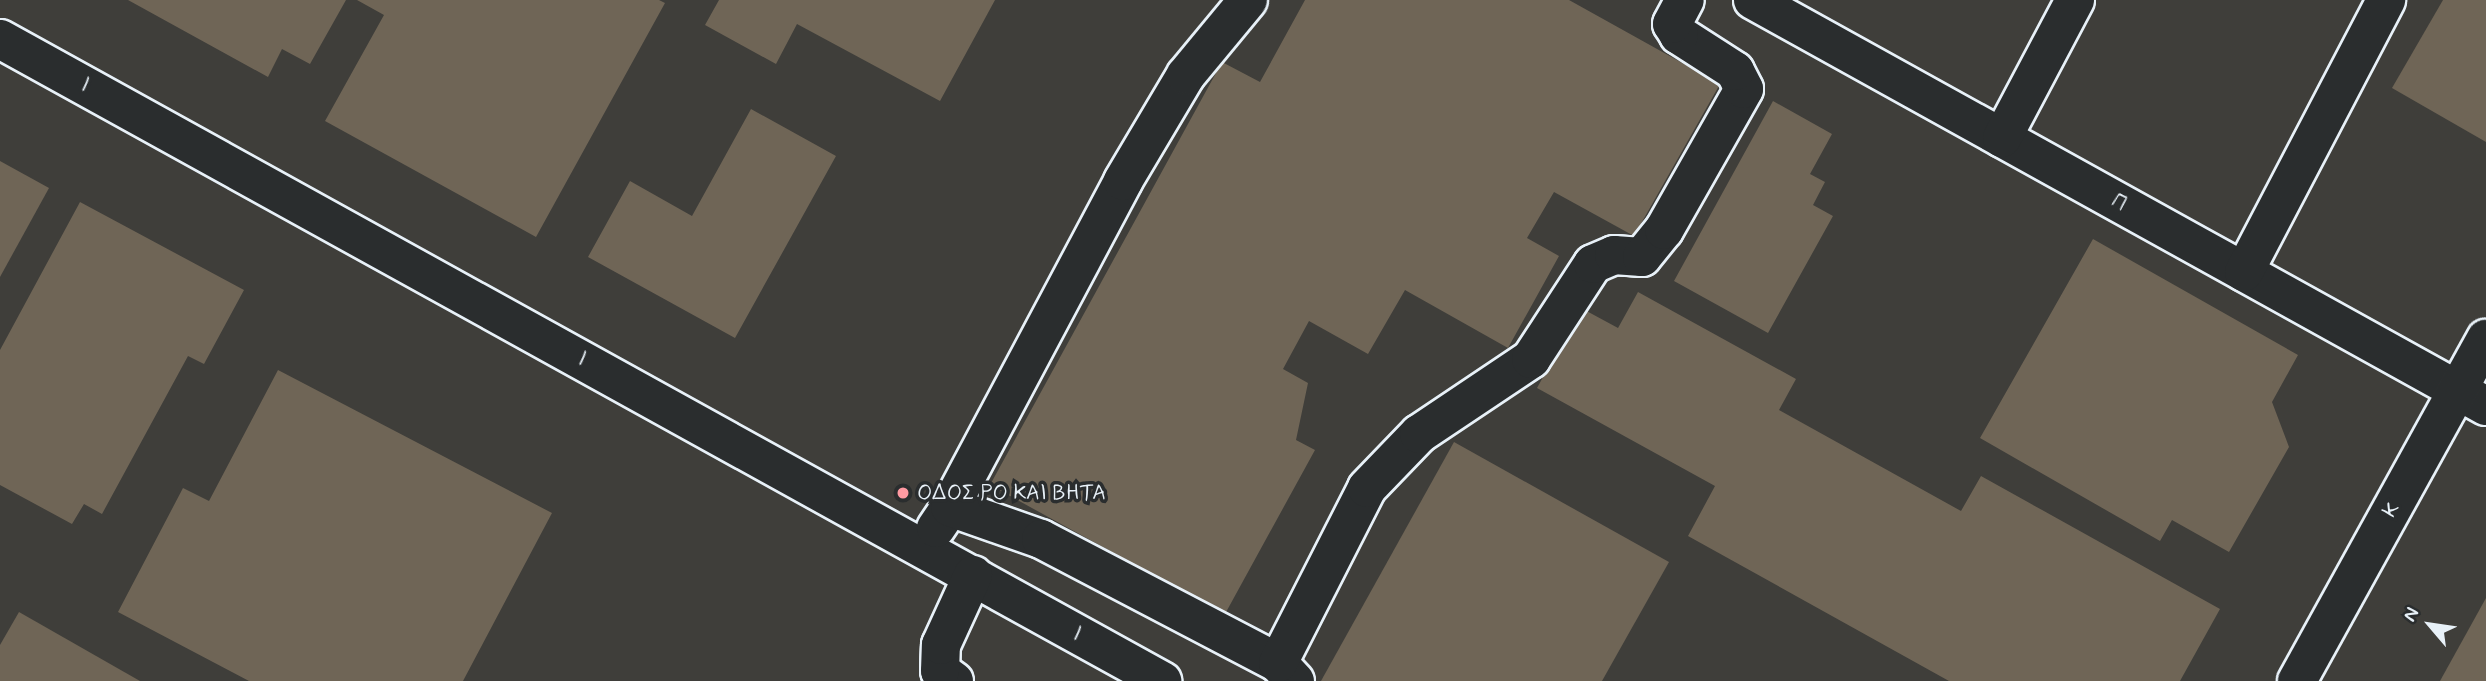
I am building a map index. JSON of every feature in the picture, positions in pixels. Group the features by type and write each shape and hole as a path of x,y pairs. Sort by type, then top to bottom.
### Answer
{"street":[{"path":"924,548 950,507 1123,181 1186,75 1248,0"},
{"path":"950,507 1041,538 1287,672 1367,488 1419,434 1531,359 1593,264 1614,255 1642,257 1664,230 1744,89 1735,71 1679,35 1672,24 1685,0"},
{"name":"Π","path":"1752,0 2472,398"},
{"path":"2002,138 2075,0"},
{"path":"2244,272 2386,0"},
{"name":"Ι","path":"0,39 1162,681"},
{"name":"Κ","path":"2297,681 2472,398 2486,339"},
{"path":"954,681 940,671 941,645 973,575"}],"shaded area":[{"path":"0,0 2486,0 2486,681 0,681"}],"building":[{"path":"128,0 346,0 310,64 282,49 268,77"},
{"path":"357,0 659,0 665,3 536,237 325,121 384,15"},
{"path":"719,0 995,0 940,101 797,24 776,64 705,25"},
{"path":"1305,0 1569,0 1720,84 1634,236 1554,192 1527,238 1559,256 1508,348 1405,290 1368,354 1309,321 1283,369 1308,383 1296,440 1315,450 1225,614 990,485 1222,62 1260,82"},
{"path":"2443,0 2486,0 2486,142 2392,88"},
{"path":"1773,101 1832,134 1810,174 1825,182 1813,205 1833,216 1768,333 1674,281"},
{"path":"751,109 836,156 735,338 588,257 630,181 692,216"},
{"path":"0,161 49,188 0,277"},
{"path":"80,202 244,290 204,364 188,356 102,514 84,504 72,524 0,485 0,350"},
{"path":"2093,239 2298,355 2272,402 2289,447 2229,552 2172,520 2160,541 1980,438"},
{"path":"1638,292 1796,379 1779,410 1961,511 1981,476 2220,609 2180,681 1949,681 1688,536 1715,486 1537,388 1581,308 1618,328"},
{"path":"278,370 552,513 463,681 249,681 118,612 183,488 209,501"},
{"path":"1454,442 1669,562 1602,681 1321,681"},
{"path":"2486,598 2486,681 2440,681"},
{"path":"19,612 140,681 0,681 0,645"}],"place":[{"name":"ΟΔΟΣ ΡΟ ΚΑΙ ΒΗΤΑ","path":"903,493"}]}
